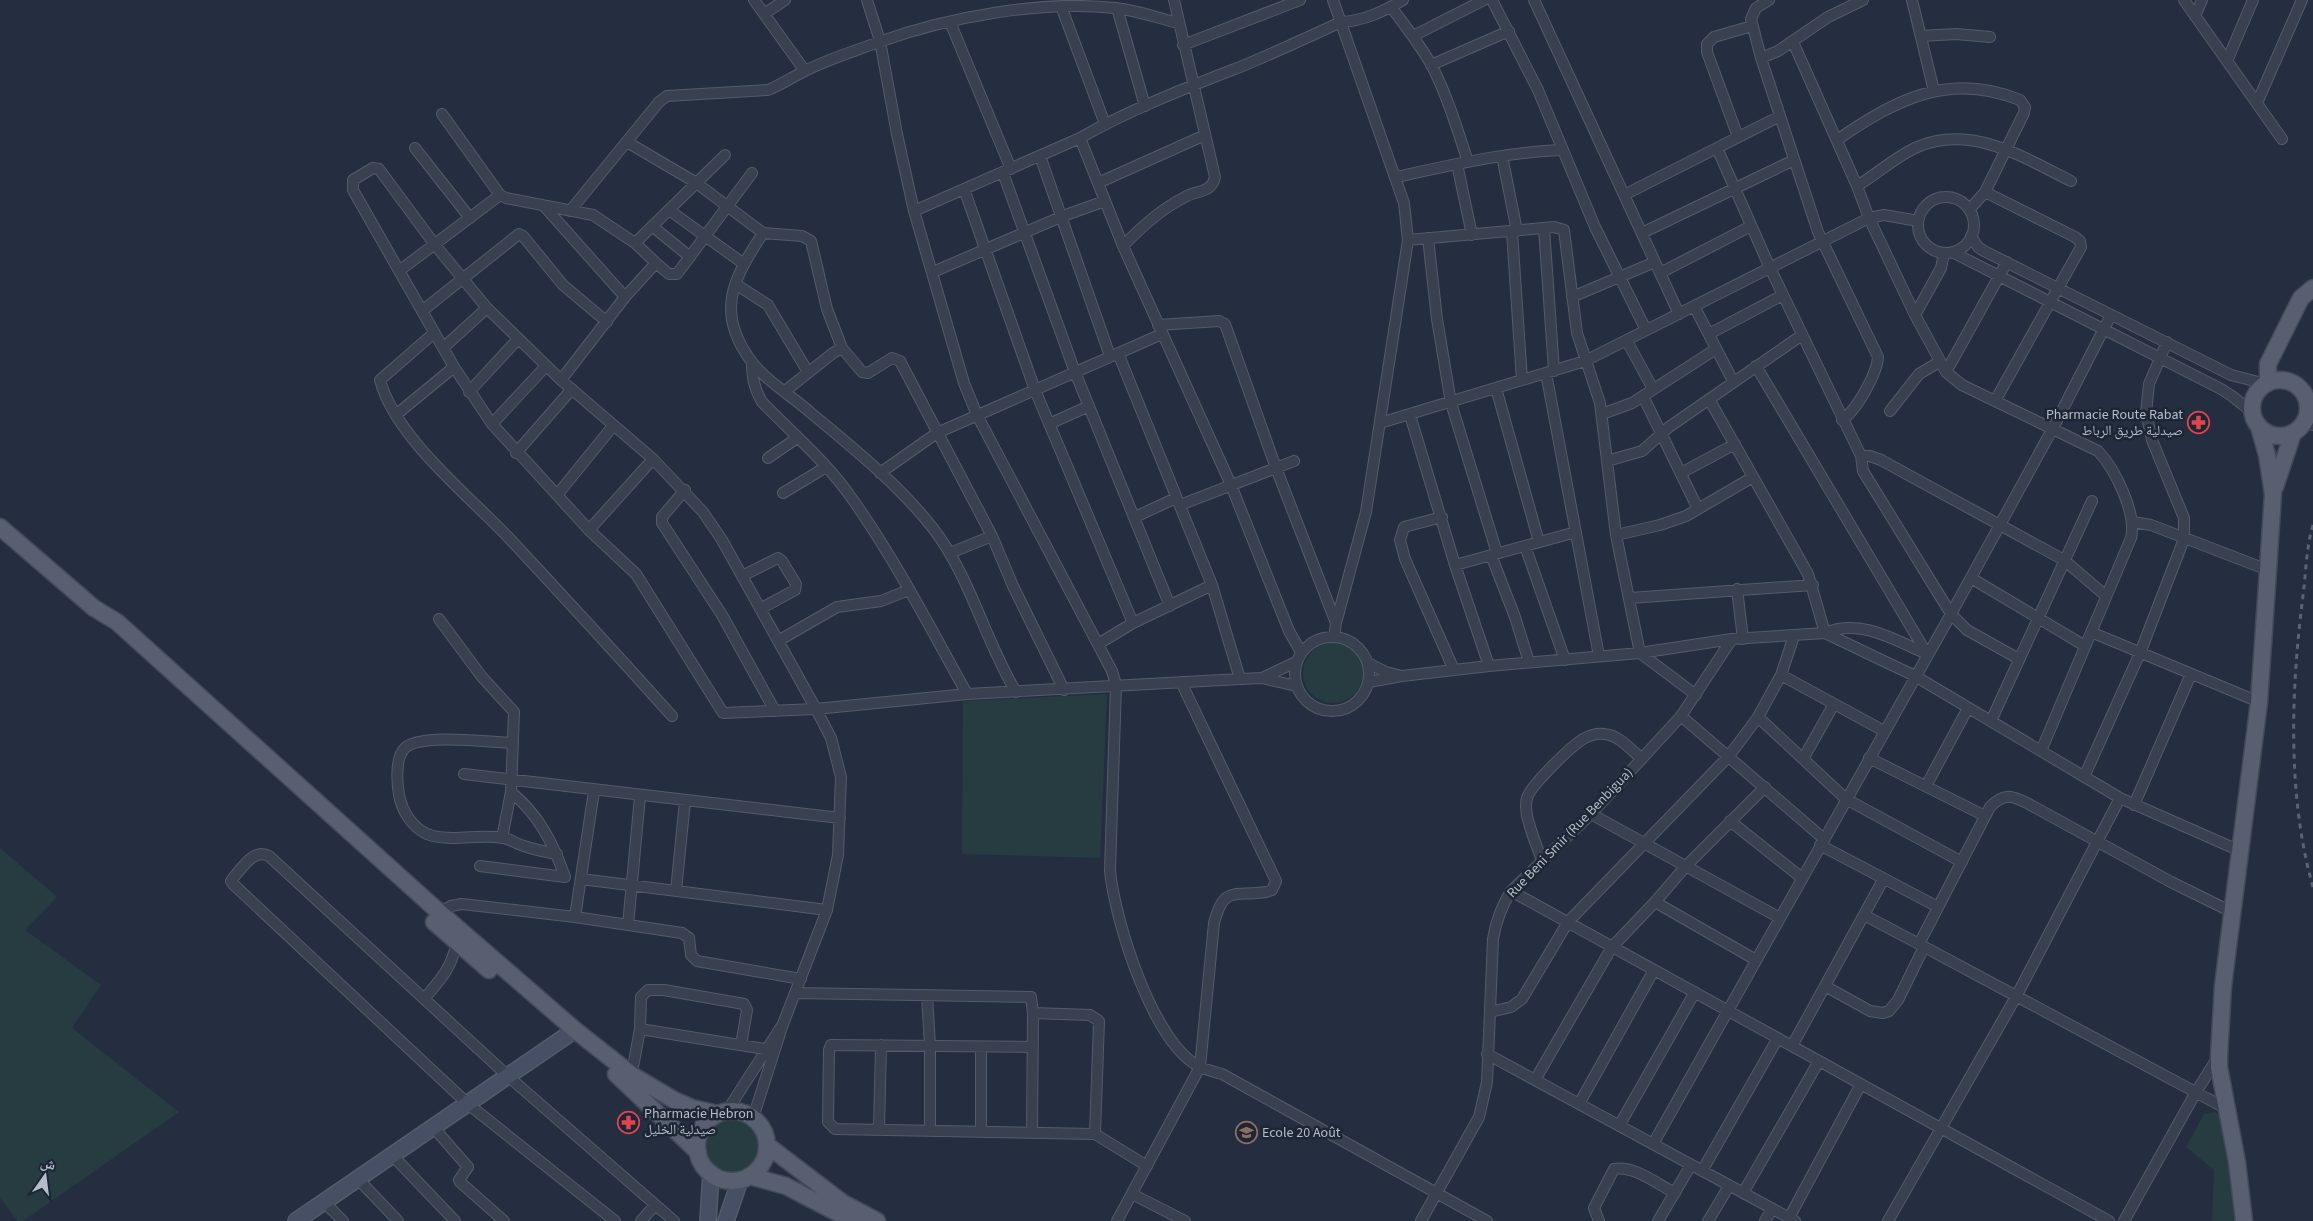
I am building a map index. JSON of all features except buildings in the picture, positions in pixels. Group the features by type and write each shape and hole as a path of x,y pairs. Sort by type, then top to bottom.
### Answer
{"main road":[{"path":"2267,383 2268,364 2301,298 2313,288"},
{"path":"2244,1221 2227,1109 2218,1067 2222,986 2238,850 2259,702 2273,494 2267,455 2255,420 2255,394 2267,383 2284,381 2294,384 2304,395 2310,412 2293,433 2273,494"},
{"path":"2255,420 2275,436 2293,433"},
{"path":"0,527 94,608 118,635 571,1033"},
{"path":"435,915 457,943 631,1080 698,1152"},
{"path":"631,1080 674,1100 722,1113 741,1112 753,1118 763,1130 767,1145 763,1163 745,1178"},
{"path":"722,1113 704,1126 697,1143 702,1164 711,1173 720,1178 745,1178 786,1186 877,1221"},
{"path":"767,1145 840,1207 853,1221"}],"street":[{"path":"754,0 805,71"},
{"path":"764,14 785,0"},
{"path":"868,0 880,42 914,211 964,383 977,416 1112,671 1116,685 1110,871 1114,904 1135,964 1159,1021 1180,1050 1200,1067 1222,1074 1487,1221"},
{"path":"1123,246 1152,217 1188,195 1211,188 1214,184 1215,177 1206,135 1192,84 1174,0"},
{"path":"1183,44 1300,0"},
{"path":"1333,0 1396,177 1404,203 1408,240 1366,512 1336,623 1334,637"},
{"path":"914,211 1080,138 1105,124 1192,84 1241,66 1341,22 1360,19 1391,7 1403,0"},
{"path":"1414,36 1484,0"},
{"path":"1492,0 1538,90 1595,227 1646,330"},
{"path":"1534,0 1679,314"},
{"path":"1768,0 1753,12 1752,26 1761,58 1822,241 1878,357 1877,367 1855,408 1842,420"},
{"path":"1761,58 1793,42 1828,17 1863,0"},
{"path":"1912,0 1934,91"},
{"path":"2184,0 2282,139"},
{"path":"2195,16 2202,0"},
{"path":"2227,61 2252,0"},
{"path":"2257,103 2302,0"},
{"path":"570,212 659,102 667,96 768,90 805,71 880,42 950,22 1032,8 1060,6 1117,8 1178,23"},
{"path":"1060,6 1105,124"},
{"path":"1391,7 1414,36 1431,65 1453,115 1472,234"},
{"path":"1117,8 1145,106"},
{"path":"950,22 1007,171 1024,232 1075,372 1170,606"},
{"path":"1738,137 1707,52 1706,44 1714,37 1752,26"},
{"path":"1431,65 1509,31"},
{"path":"1921,36 1956,34 1990,37"},
{"path":"1793,42 1857,186 1869,218 1915,315 1946,372 1962,385 2093,448 2106,459 2131,513 2133,522 2131,538 2041,750"},
{"path":"1837,140 1892,105 1934,91 1970,89 2002,94 2020,100 2025,107 2024,113 1985,192 1970,209"},
{"path":"442,114 500,195 600,219 635,243 669,274 677,274 752,173"},
{"path":"1624,195 1780,116"},
{"path":"1098,183 1206,135"},
{"path":"1080,138 1123,246 1231,485 1299,657"},
{"path":"1857,186 1899,157 1916,148 1933,142 1970,139 2006,149 2071,181"},
{"path":"627,142 696,182 763,233 802,236 811,241 827,309 842,348 862,372 868,373 892,358 900,361 992,536 1013,586 1064,690"},
{"path":"415,148 470,218"},
{"path":"1718,148 1770,268 1861,456 1863,470 1951,614 1967,630 2019,659"},
{"path":"1396,177 1502,156 1562,150"},
{"path":"635,243 724,155"},
{"path":"1040,156 1114,354 1212,585 1240,679"},
{"path":"1502,156 1514,231 1522,380"},
{"path":"1642,233 1794,160"},
{"path":"753,1118 771,1050 796,993 827,910 838,855 841,777 831,738 816,709 742,576 703,512 685,490 653,458 561,380 487,308 435,246 379,169 373,168 353,180 353,190 469,392 492,424 516,452 589,530 629,567 643,583 723,713 816,709 967,694 1240,679 1262,678 1296,686"},
{"path":"964,189 1035,390 1133,624"},
{"path":"1985,192 2078,239 2081,249 1995,401"},
{"path":"399,271 435,246 500,195"},
{"path":"1915,315 1948,252 1964,247 1972,236 1974,223 1970,209 1956,198 1939,197 1925,206 1918,221 1918,229 1924,243 1937,251 1948,252 2000,277 2232,396 2255,420"},
{"path":"933,272 1024,232 1105,201"},
{"path":"544,206 625,297"},
{"path":"669,210 744,264"},
{"path":"1380,423 1452,403 1585,361 1869,218 1884,215 1918,221"},
{"path":"652,226 690,257"},
{"path":"1660,273 1752,226"},
{"path":"1408,240 1544,228 1564,230 1577,333 1585,361 1598,394 1602,414 1616,536 1640,654 1696,696"},
{"path":"1544,228 1550,372 1576,532 1599,656"},
{"path":"763,233 744,264 732,302 733,323 739,342 752,362 852,446 932,527 950,553 966,582 1000,666 1016,692"},
{"path":"422,311 517,235 522,235 563,285 607,322"},
{"path":"1972,236 1978,247 2231,375 2267,383"},
{"path":"1428,238 1437,320 1452,403 1494,554 1530,662"},
{"path":"1572,297 1655,262"},
{"path":"1946,372 2007,262"},
{"path":"561,380 625,297 656,263"},
{"path":"736,285 768,305 808,372"},
{"path":"1709,334 1783,295"},
{"path":"1694,306 1733,381"},
{"path":"443,348 487,308"},
{"path":"1653,1144 1914,676 1971,578 2053,428 2111,314"},
{"path":"880,473 937,433 1114,354 1160,330 1220,321 1225,324 1276,468 1336,623"},
{"path":"434,333 380,380 413,441 427,457 482,509 672,716"},
{"path":"1608,461 1642,451 1662,432 1802,335"},
{"path":"469,392 518,339"},
{"path":"1627,341 1653,389"},
{"path":"2084,777 2140,653 2184,538 2184,518 2152,440 2146,414 2149,384 2167,342"},
{"path":"785,391 842,348"},
{"path":"1602,414 1643,396 1716,349"},
{"path":"752,362 752,378 762,402 826,467 852,498 909,590 967,694"},
{"path":"1890,411 1919,374 1939,362"},
{"path":"492,424 546,366"},
{"path":"1756,366 1927,654"},
{"path":"397,414 454,367"},
{"path":"1496,388 1540,542"},
{"path":"516,452 572,389"},
{"path":"1643,396 1698,509"},
{"path":"1709,399 1803,562 1813,585 1825,633"},
{"path":"1049,424 1089,406"},
{"path":"1410,415 1455,565 1489,666"},
{"path":"557,495 613,426"},
{"path":"768,458 797,438"},
{"path":"1681,473 1735,444"},
{"path":"1861,456 1870,456 1882,460 2064,560 2106,596"},
{"path":"589,530 653,458"},
{"path":"1135,517 1231,485 1294,461"},
{"path":"783,493 826,467"},
{"path":"1616,536 1673,521 1698,509 1753,476"},
{"path":"685,490 662,517 662,523 722,615 775,711"},
{"path":"1991,721 2036,618 2092,501"},
{"path":"1442,517 1404,527 1400,540 1406,559 1454,670"},
{"path":"2133,522 2151,525 2268,570"},
{"path":"1455,565 1576,532"},
{"path":"950,553 992,536"},
{"path":"1526,546 1565,660"},
{"path":"742,576 778,558 782,561 796,584 795,590 760,609"},
{"path":"1971,578 2085,646"},
{"path":"1098,644 1133,624 1212,585"},
{"path":"1630,598 1813,585"},
{"path":"1738,589 1743,639"},
{"path":"778,641 837,607 881,601 909,590"},
{"path":"439,619 482,677 514,712 511,792 502,838"},
{"path":"1368,682 1489,666 1640,654 1732,640 1825,633 1836,629 1857,627 1870,630 1927,654"},
{"path":"2091,632 2259,702"},
{"path":"1825,633 1914,676 2120,798 2238,850"},
{"path":"1490,1012 1511,1007 1522,999 1568,922 1729,756 1758,717 1781,675 1794,636"},
{"path":"1334,637 1345,639 1355,644 1363,653 1368,663 1368,682 1365,691 1358,701 1348,708 1335,711 1323,710 1311,705 1302,697 1296,686 1294,672 1299,657 1310,643 1322,638 1334,637"},
{"name":"Rue Beni Smir (Rue Benbigua)","path":"1421,1221 1479,1117 1487,1082 1492,939 1503,904 1511,891 1591,814 1681,716 1732,640"},
{"path":"1262,678 1299,657"},
{"path":"1368,663 1386,672 1402,676"},
{"path":"2134,805 2191,674"},
{"path":"1781,675 1884,731"},
{"path":"1117,1221 1200,1067 1214,923 1219,905 1226,896 1232,894 1272,890 1276,882 1181,682"},
{"path":"1803,759 1834,704"},
{"path":"1926,786 1968,708"},
{"path":"1681,716 1765,787 1822,842 1883,880 1938,907"},
{"path":"1758,717 1846,799 1962,862"},
{"path":"1542,861 1526,810 1526,800 1538,780 1583,739 1598,734 1618,738 1642,759"},
{"path":"513,743 447,740 420,741 404,749 400,759 397,784 402,807 415,826 427,834 502,838 533,849 557,854"},
{"path":"1869,758 1985,816"},
{"path":"464,774 594,791 840,818"},
{"path":"1535,1080 1612,947 1686,866 1765,787"},
{"path":"575,917 594,791"},
{"path":"480,866 565,877 557,854 531,810 511,792"},
{"path":"628,925 640,796"},
{"path":"1825,986 1870,1011 1883,1013 1889,1011 1898,1000 1938,907 1985,816 1999,798 2016,798 2171,882 2232,912"},
{"path":"1888,1221 2017,995 2120,798"},
{"path":"676,891 684,801"},
{"path":"1591,814 1780,918"},
{"path":"1730,821 1802,878"},
{"path":"614,1221 468,1104 233,884 234,878 257,854 263,853 269,856 509,1077 674,1221"},
{"path":"581,879 827,910"},
{"path":"1792,1046 1883,880"},
{"path":"1511,891 2110,1221"},
{"path":"1655,902 1756,960"},
{"path":"435,915 451,906 462,904 575,917 682,933 689,938 691,955 697,961 801,979"},
{"path":"1864,915 2017,995 2227,1109"},
{"path":"424,999 447,973 452,963 457,943"},
{"path":"1579,1104 1654,970"},
{"path":"631,1080 640,1029 641,997 648,990 664,990 738,1002 747,1006 741,1045"},
{"path":"1619,1126 1695,992"},
{"path":"796,993 1026,996 1031,998 1033,1014 1032,1132"},
{"path":"927,995 930,1046 930,1130"},
{"path":"1033,1014 1090,1015 1099,1021 1095,1134"},
{"path":"640,1029 771,1050"},
{"path":"296,1221 325,1203 571,1033"},
{"path":"1702,1171 1778,1038"},
{"path":"1033,1047 831,1045 828,1068 828,1122 835,1129 1095,1134 1146,1166"},
{"path":"879,1129 881,1045"},
{"path":"981,1047 981,1131"},
{"path":"722,1113 771,1050"},
{"path":"1488,1054 1792,1219 1861,1084"},
{"path":"2124,1221 2196,1092 2219,1056"},
{"path":"1743,1193 1820,1061"},
{"path":"434,1128 468,1167 459,1180 460,1182 504,1221"},
{"path":"393,1156 455,1221"},
{"path":"1658,1221 1691,1165"},
{"path":"1600,1221 1594,1208 1614,1170 1620,1168 1634,1171 1674,1193"},
{"path":"708,1221 711,1173"},
{"path":"726,1221 745,1178"},
{"path":"358,1179 398,1221"},
{"path":"1708,1221 1730,1186"},
{"path":"1132,1194 1170,1218 1184,1221"},
{"path":"325,1203 343,1221"},
{"path":"641,1221 655,1205"},
{"path":"1766,1221 1772,1209"}],"green space":[{"path":"1333,643 1349,648 1354,652 1358,657 1363,673 1358,689 1354,694 1349,698 1333,703 1317,698 1312,694 1308,689 1303,673 1308,657 1312,652 1317,648"},
{"path":"1107,694 1100,858 962,854 963,701"},
{"path":"0,848 57,897 25,930 101,985 72,1028 179,1112 23,1221 18,1221 0,1198"},
{"path":"2214,1112 2229,1119 2242,1221 2212,1221 2214,1170 2186,1147 2204,1114"},
{"path":"732,1117 743,1119 752,1125 758,1134 760,1145 758,1156 752,1165 743,1171 732,1173 721,1171 712,1165 706,1156 704,1145 706,1134 712,1125 721,1119"}],"railway":[{"path":"2313,525 2299,631 2294,705 2295,779 2299,816 2313,887"}],"place":[{"name":"Pharmacie Route Rabat صيدلية طريق الرباط","path":"2199,423"},
{"name":"Pharmacie Hebron صيدلية الخليل","path":"628,1122"},
{"name":"Ecole 20 Août","path":"1246,1133"}]}
